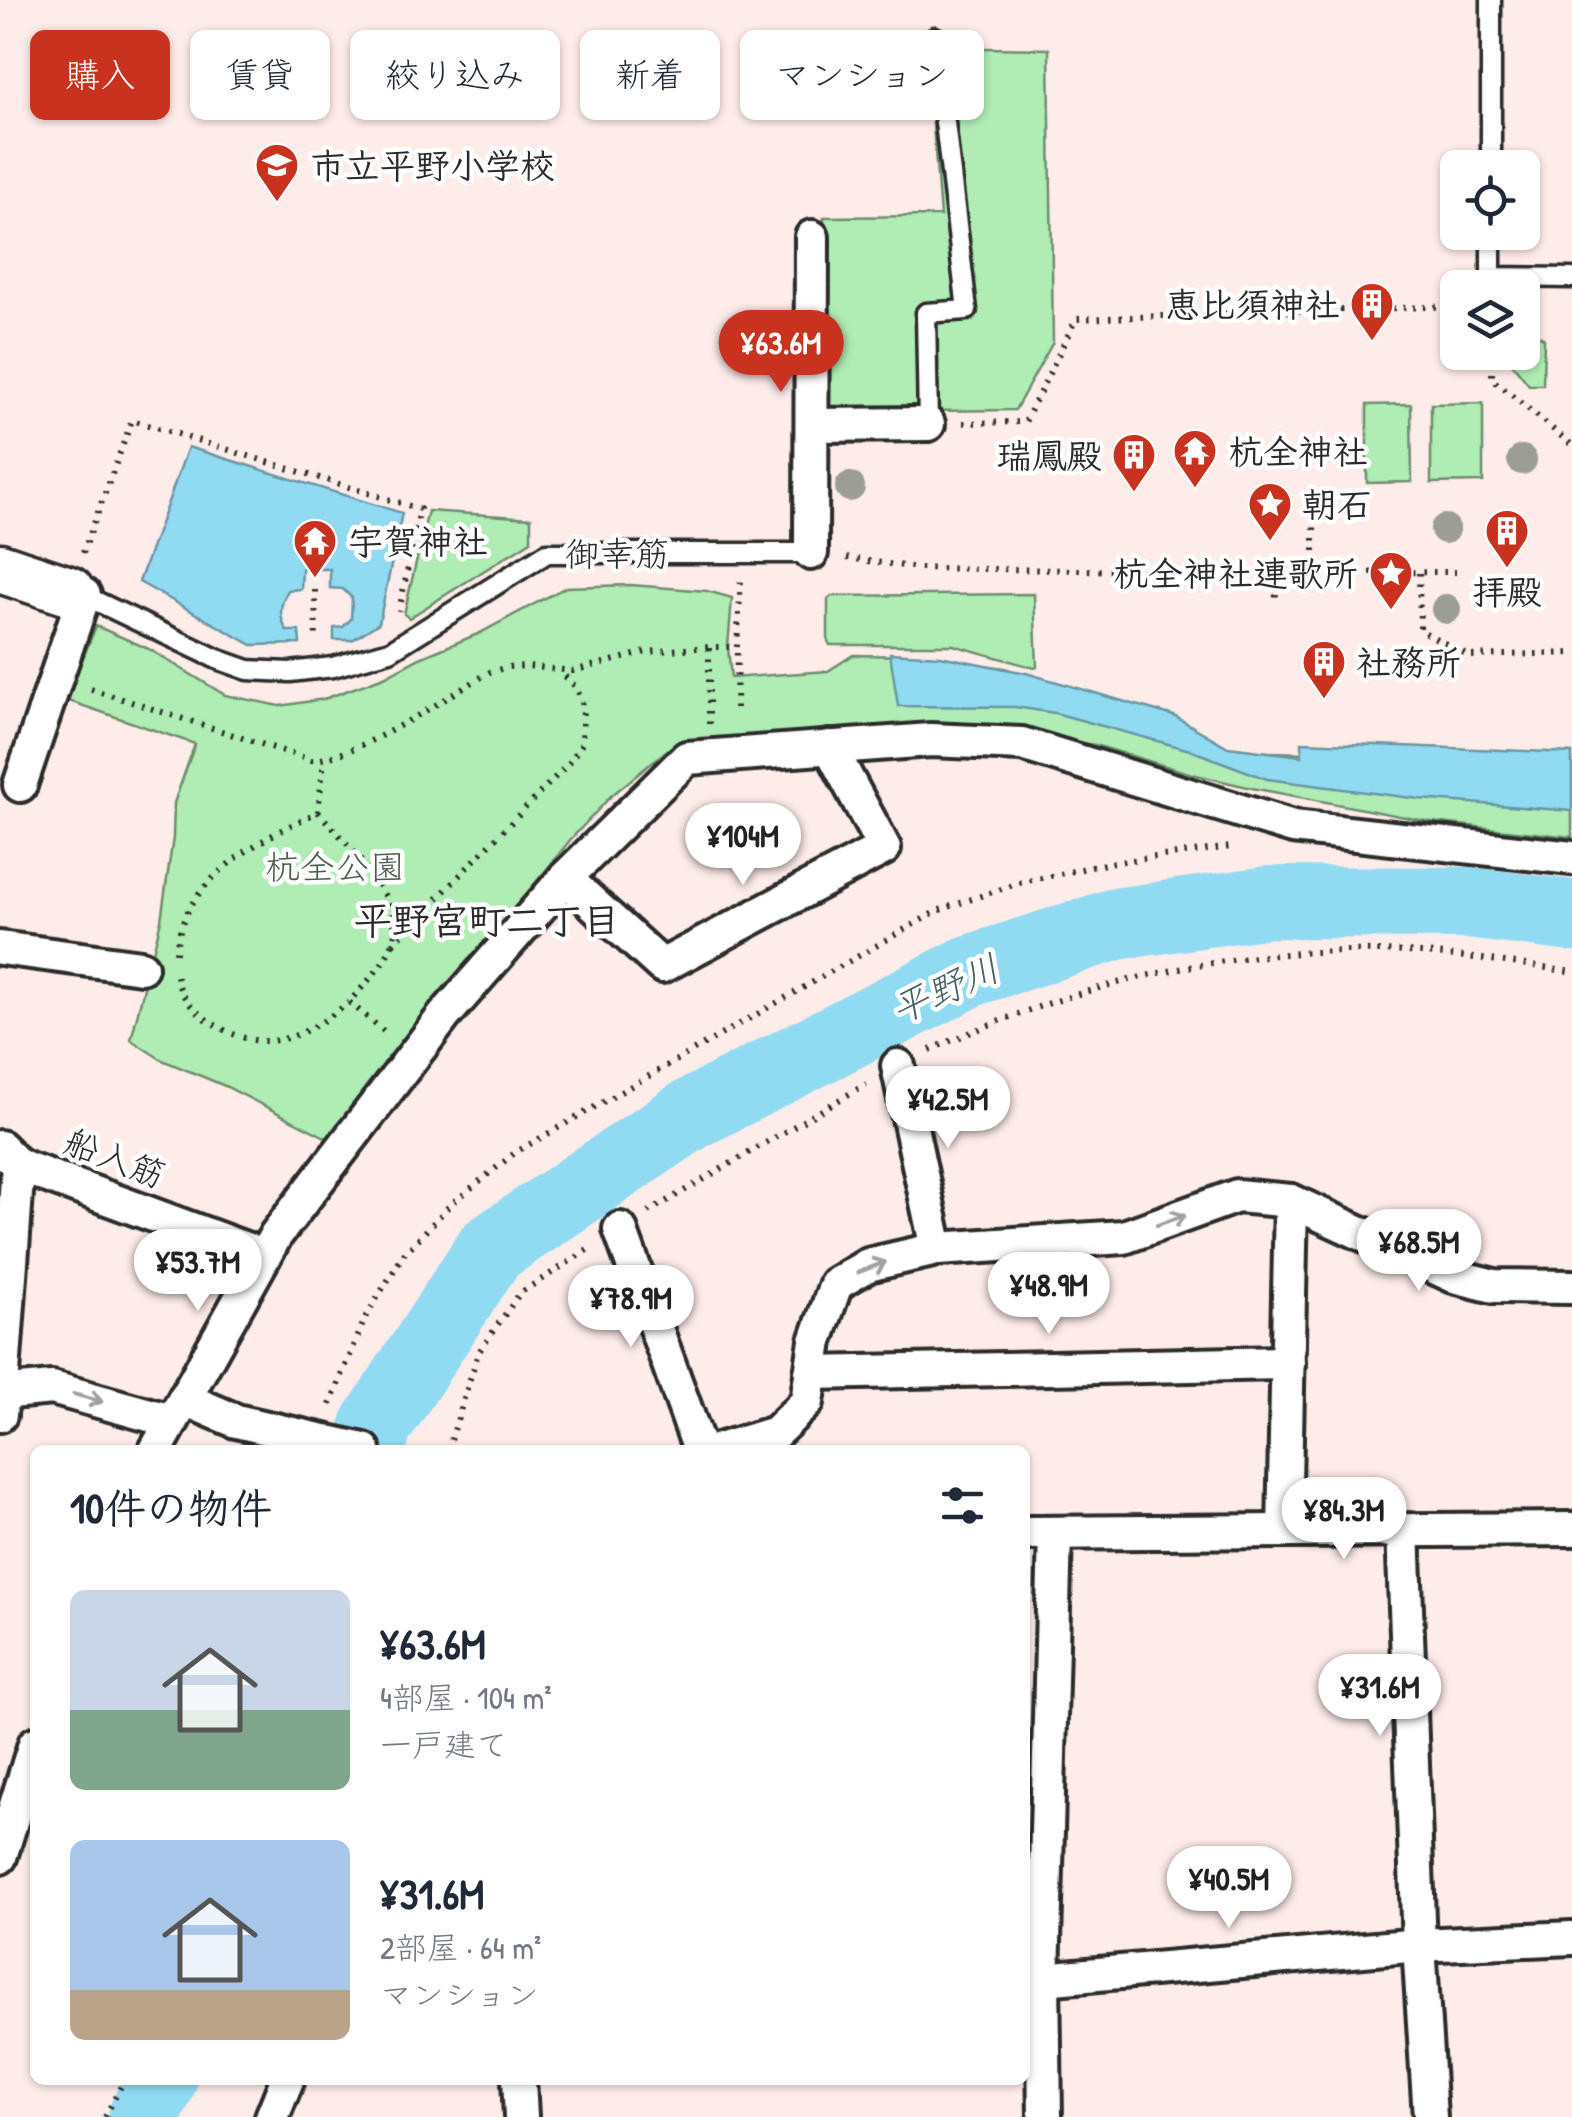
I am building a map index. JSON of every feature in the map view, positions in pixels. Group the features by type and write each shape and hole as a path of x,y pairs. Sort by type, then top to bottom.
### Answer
{"street":[{"path":"811,553 812,237"},
{"path":"812,425 928,424"},
{"name":"御幸筋","path":"0,568 77,593"},
{"path":"20,785 56,678 77,593"},
{"path":"171,1424 276,1235 444,1016 565,878 687,758 931,740 1022,744 1293,827 1572,858"},
{"path":"565,878 662,966 884,848 830,747"},
{"path":"0,948 140,967"},
{"path":"898,1066 936,1248"},
{"path":"9,1156 1,1400 52,1388 171,1424 236,1421 344,1445"},
{"name":"船入筋","path":"9,1156 264,1256"},
{"path":"736,1445 775,1434 807,1402 816,1341 836,1284 868,1265 936,1248 1124,1237 1237,1196 1291,1200 1454,1276 1494,1286 1572,1287"},
{"path":"1284,1531 1291,1200"},
{"path":"620,1229 698,1445"},
{"path":"811,1373 1288,1364"},
{"path":"1045,2117 1037,1788 1040,1533 1572,1529"},
{"path":"1403,1530 1419,1945 1430,2117"},
{"path":"0,1857 30,1760"},
{"path":"1043,1979 1419,1945 1572,1938"},
{"path":"272,2117 286,2085"},
{"path":"519,2085 521,2117"}],"lane":[{"path":"1491,0 1491,150"},
{"path":"928,424 926,314 966,310 944,120"},
{"path":"1492,250 1492,277 1572,278"},
{"name":"御幸筋","path":"77,593 217,659 248,670 290,672 333,667 390,651 547,553 811,553"}],"path":[{"path":"928,424 1025,422 1076,319 1440,307"},
{"path":"1492,370 1492,379 1572,445"},
{"path":"77,593 132,420 420,510 390,651"},
{"path":"1314,505 1314,572"},
{"path":"736,708 742,553"},
{"path":"811,553 918,568 1224,572"},
{"path":"1265,573 1456,572"},
{"path":"1275,573 1276,603"},
{"path":"1419,573 1420,630 1470,656 1572,653"},
{"path":"316,590 316,628"},
{"path":"709,647 709,736"},
{"path":"56,678 312,760 324,760 352,751 490,672 508,667 573,671 646,652 737,647"},
{"path":"318,812 270,835 235,859 191,902 175,948 178,989 202,1018 264,1041 297,1034 326,1020 349,1002 393,944 582,744 582,706 576,688 558,671"},
{"path":"324,760 318,812 382,891 393,912 393,944"},
{"path":"323,1440 366,1316 404,1254 451,1204 516,1152 936,911 1019,882 1110,863 1256,844 1293,827"},
{"path":"450,1445 478,1354 520,1293 620,1229 898,1066 1018,1013 1103,985 1207,962 1344,950 1482,958 1572,972"},
{"path":"349,1002 413,1057"},
{"path":"105,2117 121,2085"}],"green space":[{"path":"984,48 1049,49 1053,342 1015,410 820,412 824,217 940,216 933,120 984,120"},
{"path":"1541,336 1543,385 1529,385 1517,370 1540,370"},
{"path":"1483,403 1483,482 1431,483 1431,404"},
{"path":"1411,404 1412,482 1367,483 1367,405"},
{"path":"428,511 531,518 531,541 409,618 404,614"},
{"name":"杭全公園","path":"631,585 707,591 732,598 728,647 731,678 828,671 853,655 915,656 1005,668 1226,751 1572,760 1572,837 1431,822 1252,788 1095,745 949,723 875,726 776,740 671,747 611,796 571,839 329,1139 225,1086 162,1060 131,1040 161,920 174,803 195,744 66,700 96,626 149,649 225,695 280,706 324,699 384,677 480,633 566,587"},
{"path":"1034,594 1035,668 953,645 830,645 828,641 828,599 832,596"}],"water":[{"path":"188,447 402,513 379,623 352,640 334,640 334,628 343,627 351,619 352,598 343,589 330,588 330,569 302,569 301,589 288,590 283,600 284,626 287,631 299,631 300,644 252,645 139,582"},
{"path":"890,653 940,656 1026,673 1174,716 1228,747 1302,756 1302,742 1572,753 1572,811 1419,799 1267,779 1190,750 1055,713 1015,707 898,706"}],"waterway":[{"name":"平野川","path":"371,1445 376,1426 490,1250 690,1115 970,971 1116,924 1269,902 1469,903 1572,916"},
{"name":"平野川","path":"144,2117 159,2085"}],"place":[{"name":"市立平野小学校","path":"277,203"},
{"name":"恵比須神社","path":"1372,342"},
{"name":"杭全神社","path":"1195,489"},
{"name":"瑞鳳殿","path":"1134,493"},
{"name":"朝石","path":"1270,542"},
{"name":"拝殿","path":"1507,569"},
{"name":"宇賀神社","path":"315,579"},
{"name":"杭全神社連歌所","path":"1391,611"},
{"name":"社務所","path":"1324,700"}],"district":[{"name":"平野宮町二丁目","path":"487,920"}]}
